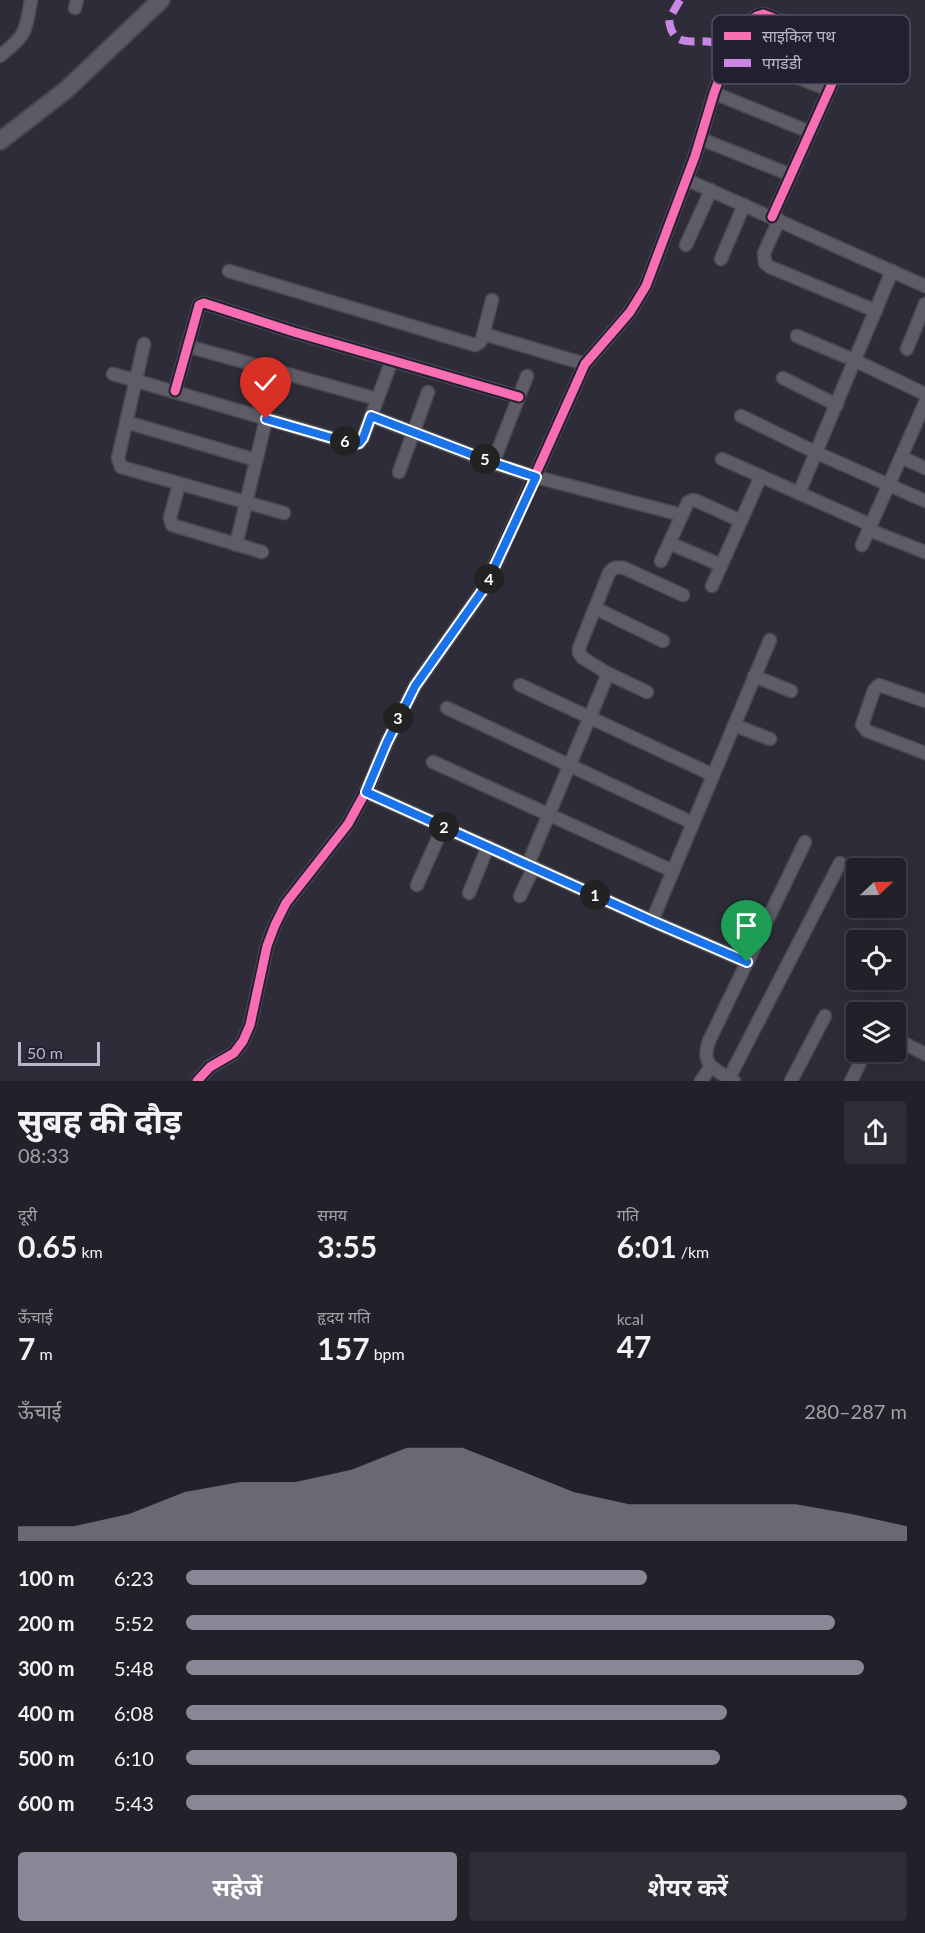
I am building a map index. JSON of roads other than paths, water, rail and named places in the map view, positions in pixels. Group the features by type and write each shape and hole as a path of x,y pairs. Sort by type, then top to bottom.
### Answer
{"street":[{"path":"0,56 20,39 24,32 31,0"},
{"path":"0,141 66,90 161,0"},
{"path":"197,1081 210,1067 234,1053 243,1041 249,1025 267,946 286,903 348,824 366,792 387,742 415,686 485,587 585,364 630,312 646,286 687,180 717,84"},
{"path":"814,84 829,90"},
{"path":"832,84 790,175 764,253 765,263 876,311"},
{"path":"714,93 810,132"},
{"path":"701,139 790,175"},
{"path":"687,180 925,286"},
{"path":"686,245 711,190"},
{"path":"721,259 744,205"},
{"path":"229,271 475,345 479,343 484,334 492,300"},
{"path":"799,493 892,271"},
{"path":"175,391 198,309 204,303 294,332 519,397"},
{"path":"907,349 925,304"},
{"path":"484,334 585,364"},
{"path":"797,336 925,394"},
{"path":"144,344 118,458 121,467 284,513"},
{"path":"187,346 377,399"},
{"path":"113,374 353,444 359,443 363,438 392,360"},
{"path":"494,463 527,376"},
{"path":"783,378 837,405"},
{"path":"399,472 428,392"},
{"path":"862,545 924,407"},
{"path":"371,416 536,477 682,515"},
{"path":"741,416 888,486 925,501"},
{"path":"236,544 266,419"},
{"path":"126,422 256,460"},
{"path":"901,457 925,468"},
{"path":"722,459 925,552"},
{"path":"712,586 761,476"},
{"path":"179,484 170,518 172,525 262,552"},
{"path":"661,561 688,501 693,500 741,521"},
{"path":"669,543 721,565"},
{"path":"647,692 582,658 579,648 612,569 624,568 683,595"},
{"path":"595,609 663,641"},
{"path":"652,921 770,640"},
{"path":"520,896 548,814 607,673"},
{"path":"754,676 791,691"},
{"path":"520,685 713,774"},
{"path":"925,701 879,685 874,690 862,725 867,731 925,753"},
{"path":"447,708 693,823"},
{"path":"734,725 770,739"},
{"path":"433,762 673,871"},
{"path":"366,792 747,962"},
{"path":"417,885 443,826"},
{"path":"806,842 705,1053 711,1066 732,1080 840,863"},
{"path":"469,893 488,846"},
{"path":"790,1081 825,1017"},
{"path":"906,1044 925,1054"},
{"path":"851,1081 860,1062"},
{"path":"701,1081 711,1066"}]}
